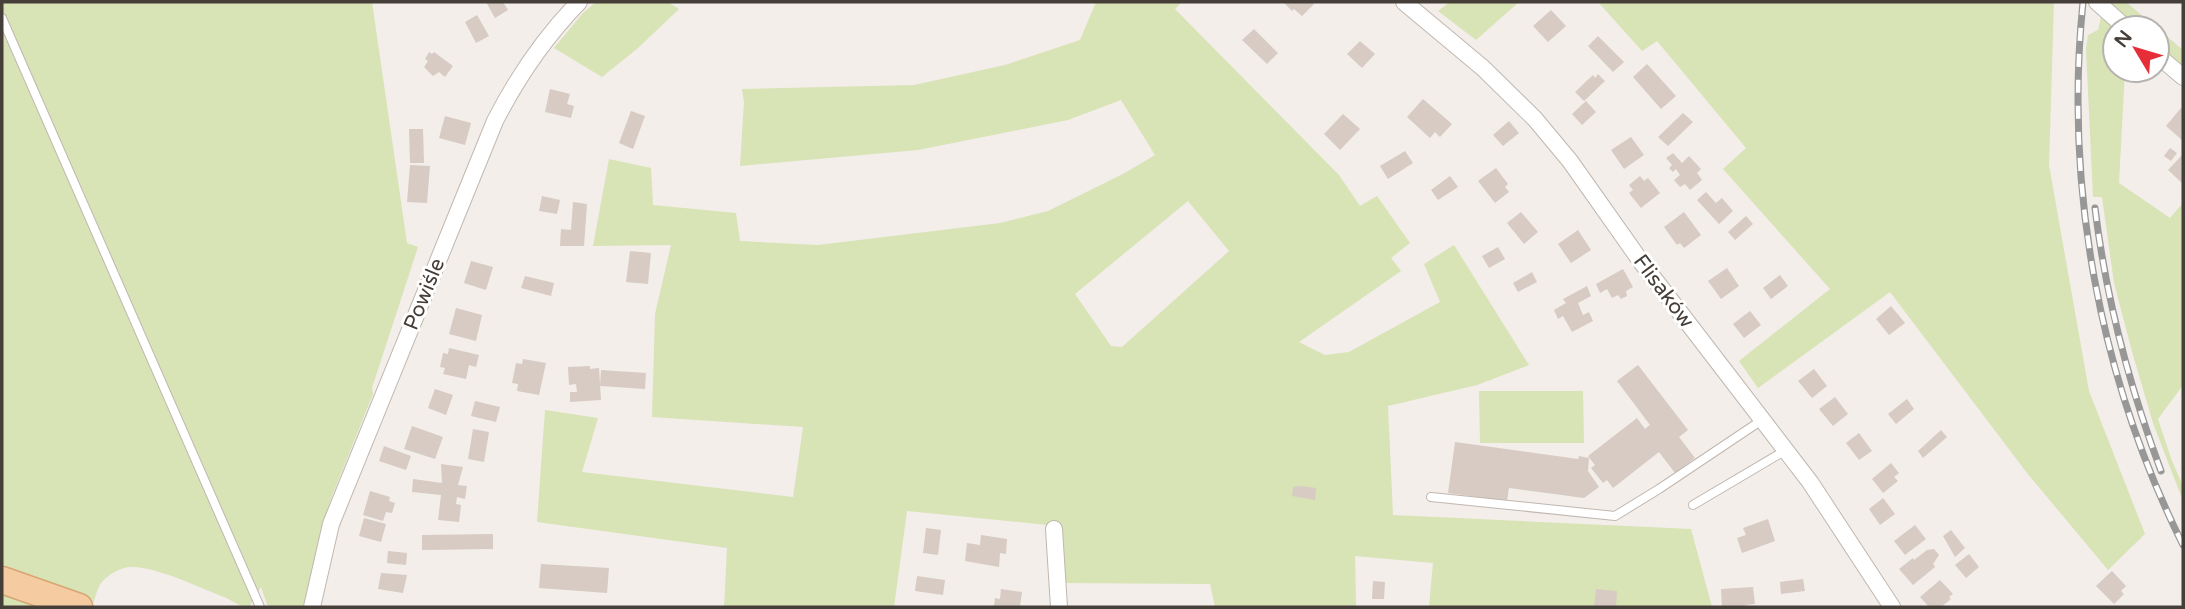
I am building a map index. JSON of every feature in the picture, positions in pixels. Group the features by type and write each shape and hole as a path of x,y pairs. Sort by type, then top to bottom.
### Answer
{"main road":[{"path":"2,580 79,607"}],"street":[{"name":"Powiśle","path":"312,607 331,524 353,465 495,121 535,52 579,2"},
{"name":"Flisaków","path":"1404,2 1483,68 1535,119 1570,162 1642,263 1786,450 1848,538 1892,607"},
{"path":"2097,2 2110,14"},
{"path":"1054,529 1059,607"}],"lane":[{"path":"2,18 260,607"},
{"path":"1431,497 1615,516 1762,419"},
{"path":"1693,505 1786,450"}],"green space":[{"path":"2,2 372,2 407,243 418,247 372,388 373,394 332,496 303,607 268,607 261,587 249,607 246,607 165,574 127,567 102,582 92,607 2,607"},
{"path":"596,2 668,2 679,9 602,77 554,48 583,13"},
{"path":"1096,2 1182,2 1175,9 1339,175 1360,206 1377,196 1410,243 1391,258 1401,271 1299,342 1325,355 1349,352 1440,302 1424,264 1454,245 1529,365 1477,385 1388,406 1393,515 1691,529 1712,607 1429,607 1433,563 1355,556 1356,607 1215,607 1210,584 1064,583 1048,525 907,511 894,607 724,607 727,548 537,522 545,410 598,418 582,472 793,497 803,427 652,417 655,314 671,245 593,246 609,159 651,168 653,205 736,213 740,241 818,245 1000,223 1048,211 1155,155 1121,100 1068,120 918,150 740,166 744,102 742,89 914,85 1005,65 1080,40","holes":["1188,201 1229,251 1122,347 1111,346 1075,294"]},
{"path":"1450,2 1519,2 1476,40 1438,11"},
{"path":"1598,2 2054,2 2049,165 2089,391 2145,534 2108,570 2027,473 1890,292 1758,388 1739,361 1830,289 1723,169 1746,148 1657,41 1642,51"},
{"path":"2103,2 2126,2 2140,14 2117,14"},
{"path":"2101,17 2101,84 2124,84 2119,183 2170,218 2183,203 2183,385 2158,419 2183,486 2183,501 2153,423 2133,355 2114,283 2102,197 2093,197 2086,49 2088,35 2098,30"},
{"path":"2171,40 2183,50 2183,67 2171,58"},
{"path":"1479,391 1583,391 1584,443 1480,443"}],"building":[{"path":"486,2 503,2 508,10 495,18"},
{"path":"1285,2 1314,4 1302,16 1294,9 1292,11"},
{"path":"1551,10 1566,26 1548,42 1533,26"},
{"path":"477,15 489,36 476,43 465,22"},
{"path":"1254,29 1278,53 1267,64 1242,40"},
{"path":"1598,36 1624,62 1613,72 1588,46"},
{"path":"1360,41 1375,54 1362,68 1347,54"},
{"path":"429,52 434,52 453,66 445,77 439,72 433,76 424,67"},
{"path":"1647,64 1676,96 1661,109 1633,77"},
{"path":"1598,74 1605,81 1584,101 1575,92 1593,75 1595,78"},
{"path":"550,89 570,94 567,104 574,106 571,118 545,112"},
{"path":"1423,99 1452,124 1440,137 1435,132 1430,138 1407,117"},
{"path":"1586,101 1596,112 1582,125 1572,114"},
{"path":"2181,108 2183,110 2183,141 2166,126"},
{"path":"631,111 645,116 633,149 619,143"},
{"path":"1683,113 1693,122 1668,146 1658,137"},
{"path":"1343,114 1360,129 1340,150 1324,134"},
{"path":"445,116 471,123 465,145 439,138"},
{"path":"1509,121 1519,133 1503,146 1493,135"},
{"path":"409,129 423,129 424,163 410,163"},
{"path":"1631,137 1644,155 1624,169 1611,150"},
{"path":"2170,148 2177,153 2171,161 2164,156"},
{"path":"1405,151 1413,163 1388,179 1380,166"},
{"path":"1673,153 1682,163 1689,156 1701,169 1697,173 1702,180 1690,190 1685,184 1680,187 1674,180 1680,175 1676,169 1673,172 1669,168 1672,165 1666,158"},
{"path":"2183,154 2183,184 2168,170"},
{"path":"410,165 430,166 427,203 407,202"},
{"path":"1496,168 1508,184 1505,187 1509,192 1495,203 1478,181"},
{"path":"1450,176 1458,187 1438,200 1431,190"},
{"path":"1640,176 1644,181 1648,178 1660,193 1641,208 1629,193 1633,190 1629,185"},
{"path":"1706,192 1716,203 1722,198 1733,211 1719,224 1697,200"},
{"path":"542,196 560,200 557,214 539,211"},
{"path":"573,202 587,204 584,246 560,246 561,229 571,230"},
{"path":"1521,212 1538,232 1524,244 1507,223"},
{"path":"1684,212 1701,235 1684,248 1680,243 1677,245 1664,227"},
{"path":"1746,216 1753,224 1735,240 1728,232"},
{"path":"1578,230 1591,250 1571,263 1558,244"},
{"path":"1498,247 1505,259 1489,268 1482,256"},
{"path":"630,251 651,253 648,284 626,282"},
{"path":"471,261 493,267 486,290 464,283"},
{"path":"1727,268 1739,286 1721,299 1708,281"},
{"path":"1623,269 1633,287 1626,291 1627,296 1621,299 1618,295 1612,298 1607,289 1600,293 1596,284"},
{"path":"1532,272 1537,282 1518,292 1513,283"},
{"path":"1780,275 1788,286 1771,299 1763,288"},
{"path":"525,276 554,283 551,296 521,288"},
{"path":"1587,286 1591,296 1578,303 1583,315 1589,312 1593,321 1572,332 1563,316 1558,319 1554,310 1566,303 1563,299"},
{"path":"1891,306 1905,323 1889,335 1876,319"},
{"path":"456,308 482,315 476,341 449,334"},
{"path":"1750,311 1761,325 1744,338 1733,324"},
{"path":"449,348 479,355 476,367 469,365 466,379 443,374 445,368 440,367 443,353 448,354"},
{"path":"523,359 546,363 539,395 517,391 518,384 512,383 516,363 522,364"},
{"path":"1638,365 1688,430 1679,437 1695,458 1675,473 1659,452 1613,488 1607,480 1603,483 1591,468 1595,465 1588,456 1637,418 1645,429 1650,425 1617,381"},
{"path":"590,366 590,369 599,368 601,400 570,402 570,392 577,392 576,384 569,385 568,367"},
{"path":"1814,369 1827,386 1812,398 1798,381"},
{"path":"601,370 646,373 645,389 600,386"},
{"path":"435,389 453,395 446,415 428,408"},
{"path":"1835,397 1848,414 1833,426 1819,409"},
{"path":"1907,399 1914,409 1896,424 1888,414"},
{"path":"475,401 500,407 496,422 471,416"},
{"path":"412,426 443,437 435,459 404,449"},
{"path":"473,429 489,432 484,462 468,459"},
{"path":"1941,430 1947,437 1923,458 1918,451"},
{"path":"1859,433 1872,451 1859,460 1846,443"},
{"path":"1455,442 1578,459 1579,456 1589,458 1588,471 1599,487 1584,498 1509,488 1507,501 1448,493"},
{"path":"384,446 411,456 406,470 379,461"},
{"path":"1891,463 1899,473 1894,477 1898,481 1883,493 1872,479"},
{"path":"441,464 463,467 458,485 467,486 465,499 457,497 456,504 461,505 459,522 438,520 441,495 412,492 413,479 442,483"},
{"path":"1293,487 1316,488 1315,500 1292,496"},
{"path":"370,491 390,497 389,501 395,503 392,513 386,512 383,521 363,515"},
{"path":"1883,498 1895,514 1880,525 1869,509"},
{"path":"364,518 386,524 381,542 359,536"},
{"path":"1768,519 1775,541 1742,553 1737,538 1746,535 1743,528"},
{"path":"1915,525 1926,539 1905,555 1894,541"},
{"path":"926,528 941,530 938,555 923,553"},
{"path":"1951,530 1965,548 1955,557 1943,536"},
{"path":"493,534 493,549 422,550 422,535"},
{"path":"981,535 1007,539 1006,554 1000,553 999,567 965,561 967,543 980,545"},
{"path":"1934,549 1939,555 1933,564 1935,567 1913,585 1899,569 1927,550"},
{"path":"388,551 407,553 406,565 387,563"},
{"path":"1969,554 1979,567 1966,578 1955,565"},
{"path":"541,564 609,568 607,593 539,588"},
{"path":"2112,571 2126,586 2121,591 2124,594 2114,604 2096,586"},
{"path":"381,573 407,575 403,593 378,589"},
{"path":"917,576 945,580 943,595 915,591"},
{"path":"1803,579 1805,591 1781,594 1780,582"},
{"path":"1940,580 1953,594 1949,597 1951,599 1941,607 1929,607 1920,597"},
{"path":"1373,581 1385,582 1384,599 1372,599"},
{"path":"1753,587 1755,604 1745,605 1746,607 1722,607 1721,589"},
{"path":"1001,589 1022,592 1020,607 994,607 995,598 1000,599"},
{"path":"1596,589 1617,591 1616,607 1594,607"}],"railway":[{"path":"2083,2 2078,72 2079,142 2084,212 2095,281 2110,349 2130,416 2154,481 2183,545"},
{"path":"2095,208 2105,275 2120,341 2161,471"}]}
